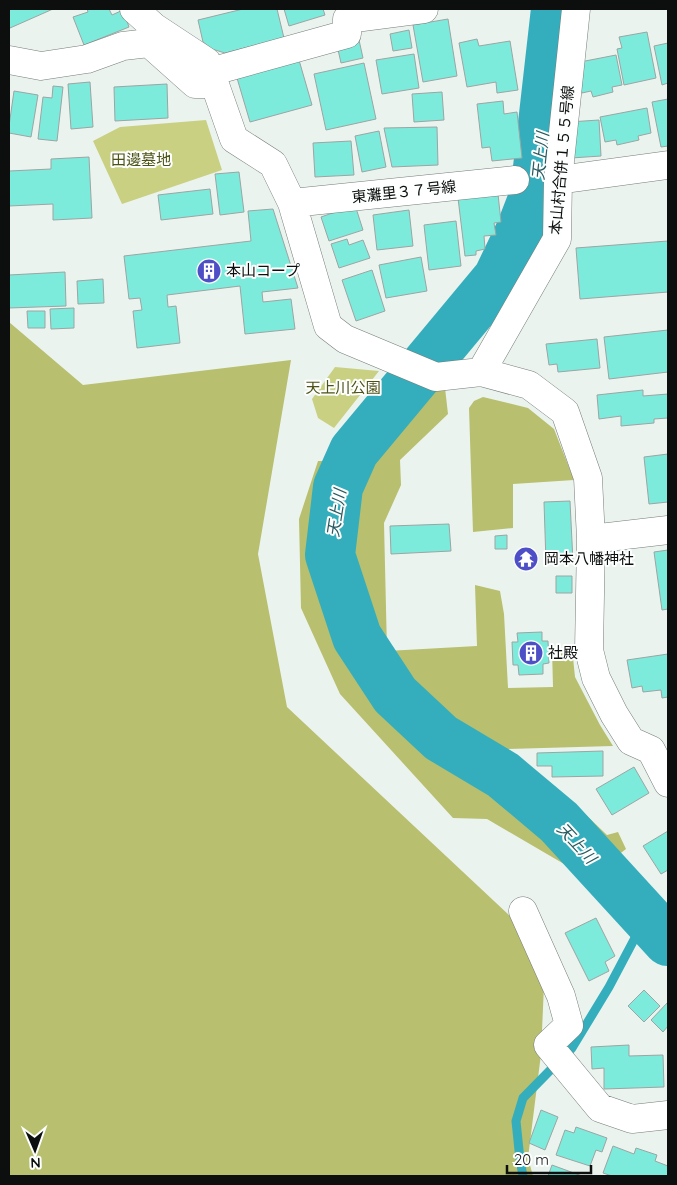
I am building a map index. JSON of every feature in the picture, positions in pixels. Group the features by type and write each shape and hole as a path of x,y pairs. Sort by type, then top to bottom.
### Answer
{"street":[{"path":"134,9 154,27 208,62 234,139 273,164 292,203 328,326 345,339 436,377 480,372 529,385 565,412 588,478 591,539 589,650 596,678 614,714 631,741 660,747 668,783"},
{"path":"9,60 41,66 87,59 124,46 149,44 195,84 347,34 347,19 424,9"},
{"name":"本山村合併１５５号線","path":"480,372 557,239 558,180 576,9"},
{"path":"558,180 668,165"},
{"name":"東灘里３７号線","path":"292,203 515,180"},
{"path":"591,539 668,530"},
{"path":"523,911 561,996 570,1025 548,1045 600,1108 632,1119 668,1115"}],"green space":[{"name":"田邊墓地","path":"206,120 222,170 122,204 93,141 120,127"},
{"path":"9,322 83,385 291,360 258,554 287,707 512,918 544,985 541,1054 528,1158 533,1176 9,1176"},
{"name":"天上川公園","path":"335,367 379,371 334,428 318,418 312,399"},
{"path":"445,388 448,414 400,460 401,485 384,523 387,651 477,646 475,585 500,591 504,614 508,688 553,687 552,649 572,648 575,677 613,746 508,749 557,808 584,813 607,835 618,832 626,849 588,878 487,819 453,818 340,694 301,608 299,519 318,461 326,461 316,541 320,594 337,610 348,585 353,513 378,442 414,392"},
{"path":"483,397 528,408 554,429 574,480 513,484 513,528 473,532 469,408 474,401"}],"building":[{"path":"9,9 53,9 10,28"},
{"path":"87,9 109,9 112,15 123,10 129,27 84,45 73,17 88,12"},
{"path":"243,9 277,9 284,38 225,53 212,49 203,42 198,20"},
{"path":"284,9 323,9 325,15 289,26"},
{"path":"448,19 457,76 423,82 413,25"},
{"path":"409,30 412,48 393,51 390,34"},
{"path":"647,32 656,78 624,85 617,49 622,48 619,37"},
{"path":"477,39 479,46 510,41 518,90 497,93 496,82 467,87 459,43"},
{"path":"359,40 363,58 341,63 337,45"},
{"path":"668,43 668,83 662,85 654,46"},
{"path":"414,54 419,88 382,94 376,60"},
{"path":"616,55 622,85 612,87 613,92 593,97 591,91 582,93 575,63"},
{"path":"299,60 312,105 250,122 237,78"},
{"path":"364,63 376,119 326,130 314,74"},
{"path":"90,82 93,127 71,129 68,84"},
{"path":"167,84 168,118 115,121 114,87"},
{"path":"53,86 63,87 57,141 38,139 43,97 52,98"},
{"path":"14,91 38,95 31,137 9,133"},
{"path":"442,92 444,120 414,122 412,94"},
{"path":"668,99 668,146 661,147 652,102"},
{"path":"503,101 504,114 517,112 522,158 492,161 490,147 482,148 477,104"},
{"path":"647,108 651,133 638,136 639,140 617,145 616,140 605,142 600,117"},
{"path":"599,120 601,156 571,158 569,122"},
{"path":"437,127 438,165 392,167 384,128"},
{"path":"379,131 386,167 362,172 355,136"},
{"path":"351,141 354,175 315,177 313,143"},
{"path":"89,157 92,218 53,220 53,204 9,206 9,171 51,169 51,159"},
{"path":"239,172 244,212 220,215 215,174"},
{"path":"210,189 213,214 161,220 158,195"},
{"path":"498,194 501,222 494,223 496,235 484,236 485,249 476,251 476,255 465,256 458,198"},
{"path":"355,205 363,230 329,241 321,217"},
{"name":"本山コープ","path":"273,209 298,288 262,292 263,302 291,299 295,329 245,334 240,286 167,295 168,307 176,306 180,343 137,348 133,311 142,310 140,298 129,299 124,256 251,241 248,211"},
{"path":"409,210 413,246 377,250 373,215"},
{"path":"456,221 461,266 429,270 424,225"},
{"path":"347,239 349,245 363,240 370,258 339,268 331,244"},
{"path":"668,241 668,292 580,299 576,248"},
{"path":"421,257 427,291 386,298 379,265"},
{"path":"372,270 385,311 356,321 342,280"},
{"path":"65,272 66,306 9,308 9,275"},
{"path":"103,279 104,303 78,304 77,281"},
{"path":"74,308 74,328 51,329 50,309"},
{"path":"27,311 45,311 45,328 28,328"},
{"path":"668,330 668,372 609,379 604,337"},
{"path":"597,339 600,368 558,372 557,364 549,365 546,344"},
{"path":"643,390 643,396 668,394 668,418 654,419 654,423 621,426 621,416 599,419 597,395"},
{"path":"668,454 668,502 649,504 644,457"},
{"path":"570,501 573,562 546,562 544,502"},
{"path":"449,524 451,551 391,554 390,526"},
{"path":"507,535 507,549 495,549 495,536"},
{"path":"668,550 668,609 662,610 654,552"},
{"path":"556,576 572,576 572,593 556,593"},
{"name":"社殿","path":"542,632 542,641 548,641 549,663 543,664 543,674 519,675 518,665 513,665 512,642 518,642 517,633"},
{"path":"668,654 668,697 662,698 661,690 643,692 642,686 632,688 627,660"},
{"path":"603,751 603,776 552,777 552,766 537,766 537,753"},
{"path":"634,767 649,793 612,815 596,789"},
{"path":"668,831 668,870 661,874 643,846"},
{"path":"596,918 615,956 605,962 609,971 589,981 565,933"},
{"path":"644,990 660,1006 644,1022 628,1006"},
{"path":"668,1002 668,1026 663,1032 651,1020"},
{"path":"629,1045 629,1056 663,1055 664,1087 604,1089 604,1068 592,1069 591,1047"},
{"path":"541,1110 558,1117 545,1150 529,1143"},
{"path":"576,1127 607,1138 602,1152 596,1150 590,1166 556,1155 565,1130 574,1133"},
{"path":"613,1146 634,1154 636,1148 657,1155 655,1161 668,1166 668,1176 612,1176 603,1173"},
{"path":"552,1165 582,1176 548,1176"}],"waterway":[{"name":"天上川","path":"556,9 535,194 521,230 498,278 354,451 338,487 330,555 357,637 395,695 441,738 503,775 559,822 668,941"},
{"path":"523,1176 516,1121 523,1098 572,1048 609,987 646,917"}],"place":[{"name":"本山コープ","path":"209,271"},
{"name":"岡本八幡神社","path":"526,559"},
{"name":"社殿","path":"531,653"}]}
